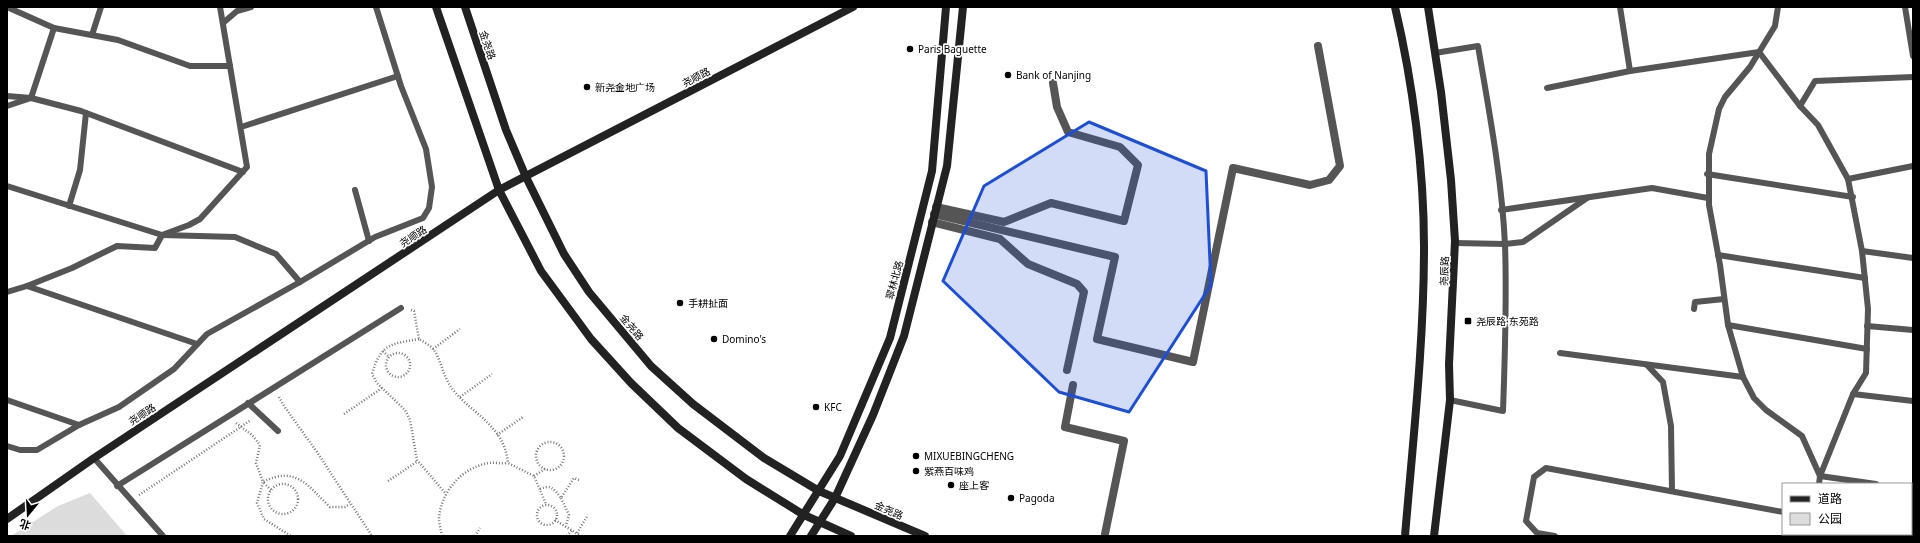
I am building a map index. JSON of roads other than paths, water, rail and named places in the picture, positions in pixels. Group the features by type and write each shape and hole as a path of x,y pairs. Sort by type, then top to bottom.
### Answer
{"main road":[{"path":"436,7 499,190 541,272 591,339 631,384 678,428 746,479 804,515 851,536"},
{"name":"金尧路","path":"464,7 506,130 526,177 564,254 589,292 651,366 694,404 764,458 818,492 925,536"},
{"name":"尧顺路","path":"7,519 94,458 499,190 852,7"},
{"name":"翠林北路","path":"790,536 840,456 890,338 932,171 946,7"},
{"path":"811,536 835,498 873,415 904,336 947,166 963,7"},
{"name":"尧辰路","path":"1395,7 1405,46 1414,108 1420,166 1424,245 1423,310 1405,536"},
{"name":"尧辰路","path":"1428,7 1451,180 1455,243 1449,364 1450,400 1434,536"}],"street":[{"path":"934,215 1115,257 1098,339 1192,362 1233,168 1310,185 1329,180 1340,166 1318,46"},
{"path":"934,215 1004,222 1051,203 1124,221 1138,165 1120,147 1068,132 1057,107 1053,84"},
{"path":"934,215 1000,239 1028,264 1077,284 1084,292 1067,370"},
{"path":"1073,385 1065,427 1124,441 1105,534"}],"lane":[{"path":"9,7 54,28 118,40 190,66 230,66"},
{"path":"92,35 101,7"},
{"path":"7,292 27,286 72,268 117,246 155,248 162,235 189,225 200,219 247,167 220,7"},
{"path":"223,23 238,11 251,7"},
{"path":"7,446 20,450 37,450 79,425 119,407 174,369 207,334 300,282 369,241 423,218 429,208 432,187 426,149 398,76 376,7"},
{"path":"1620,7 1630,71"},
{"path":"1778,7 1775,26 1750,67 1725,97 1719,109 1709,154 1707,174 1708,198 1728,325 1743,377 1754,398 1766,410 1802,436 1820,476"},
{"path":"1906,7 1913,56"},
{"path":"31,98 54,28"},
{"path":"1435,52 1478,46 1491,126 1505,244 1506,338 1503,411 1450,400"},
{"path":"1547,88 1630,71 1759,52"},
{"path":"1759,52 1800,106 1818,125 1848,179 1853,197 1862,251 1868,309 1866,373 1853,394 1820,476 1819,483"},
{"path":"241,127 398,76"},
{"path":"1800,106 1815,81 1913,77"},
{"path":"7,96 31,98 86,113 243,172"},
{"path":"7,106 31,98"},
{"path":"69,206 80,170 86,113"},
{"path":"1848,179 1913,166"},
{"path":"1707,174 1853,197"},
{"path":"7,186 162,235 234,236 276,254 300,282"},
{"path":"1501,210 1652,188 1708,198"},
{"path":"355,190 369,241"},
{"path":"1455,243 1505,244 1523,242 1589,197"},
{"path":"1862,251 1913,258"},
{"path":"1718,255 1865,278"},
{"path":"27,286 197,344"},
{"path":"1694,309 1695,302 1724,299"},
{"path":"117,486 401,308"},
{"path":"1728,325 1866,349"},
{"path":"1867,326 1913,330"},
{"path":"1560,353 1743,377"},
{"path":"1647,365 1663,382 1670,426 1672,491"},
{"path":"1853,394 1913,401"},
{"path":"7,400 79,425"},
{"path":"248,404 278,431"},
{"path":"94,458 130,501 163,536"},
{"path":"1555,536 1537,533 1526,521 1534,477 1546,468 1782,512"},
{"path":"1820,476 1869,483"}],"place":[{"name":"Paris Baguette","path":"910,49"},
{"name":"Bank of Nanjing","path":"1008,75"},
{"name":"新尧金地广场","path":"587,87"},
{"name":"手耕扯面","path":"680,303"},
{"name":"尧辰路·东苑路","path":"1468,321"},
{"name":"Domino's","path":"714,339"},
{"name":"KFC","path":"816,407"},
{"name":"MIXUEBINGCHENG","path":"916,456"},
{"name":"紫燕百味鸡","path":"916,471"},
{"name":"座上客","path":"951,485"},
{"name":"Pagoda","path":"1011,498"}]}
